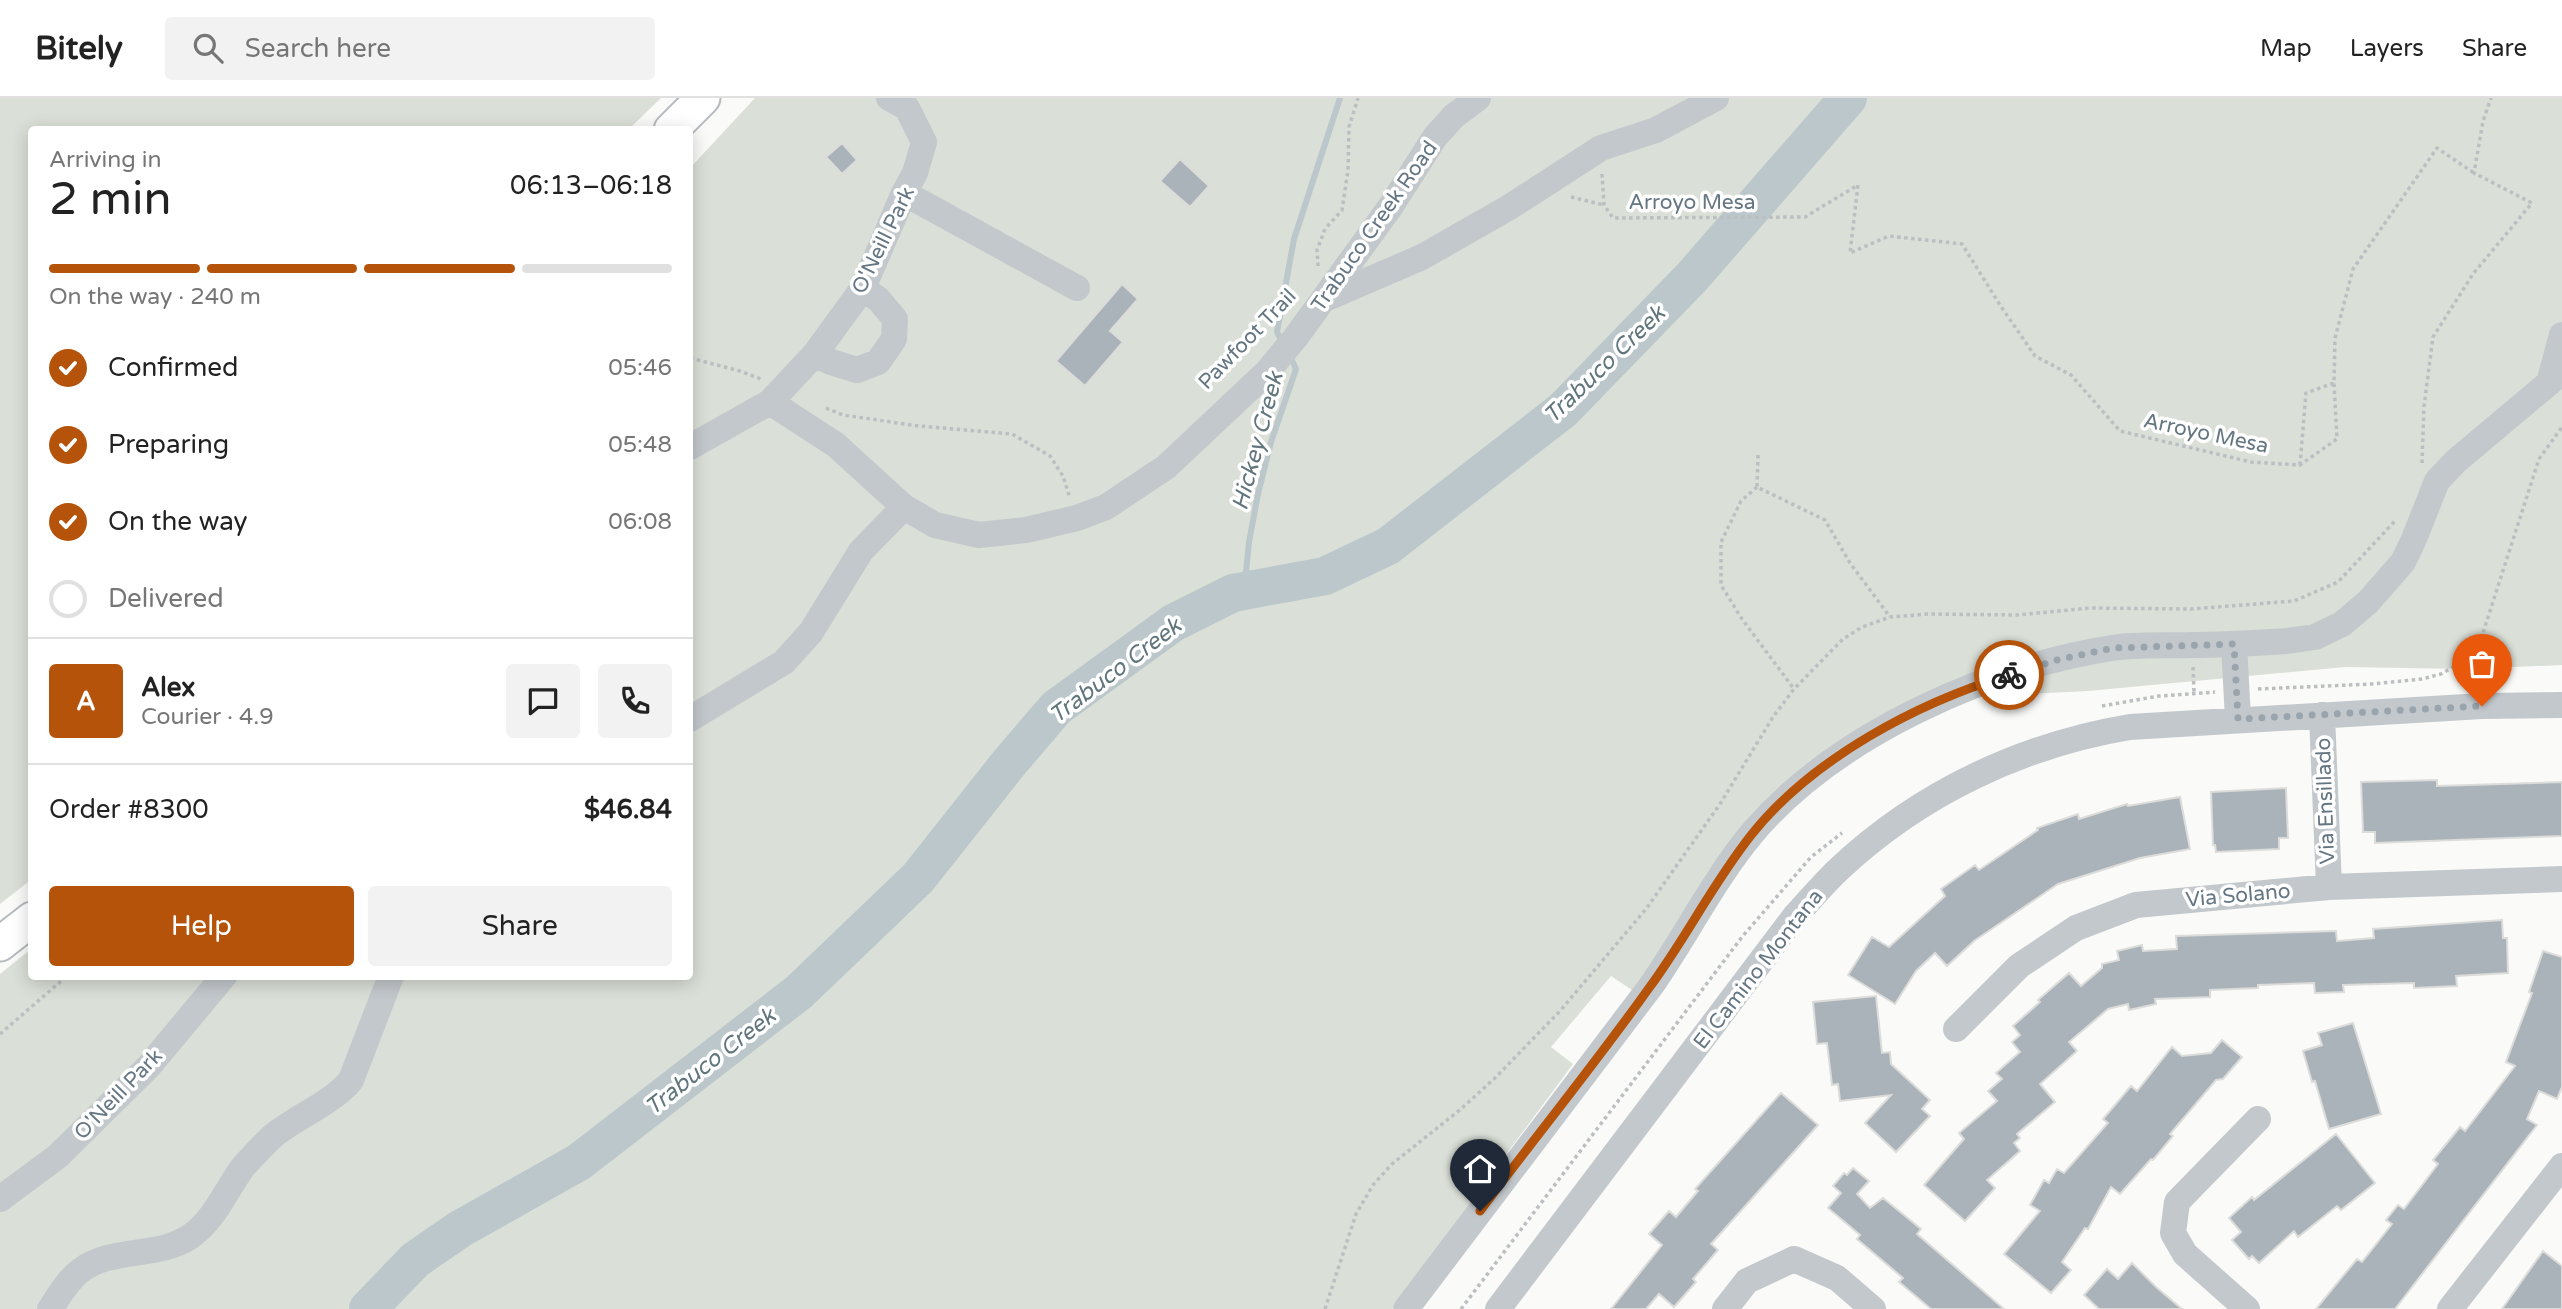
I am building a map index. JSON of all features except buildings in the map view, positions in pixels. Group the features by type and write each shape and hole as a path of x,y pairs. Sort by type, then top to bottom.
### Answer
{"main road":[{"path":"675,126 703,98"},
{"path":"0,944 28,922"}],"street":[{"name":"O'Neill Park","path":"693,445 776,395 815,354 863,288 904,192 915,173 925,142 906,108 889,98"},
{"name":"Trabuco Creek Road","path":"1077,518 1106,507 1166,467 1274,363 1296,337 1322,286 1391,206 1451,107 1478,98"},
{"path":"1322,286 1422,257 1508,208 1601,148 1656,130 1716,98"},
{"path":"904,192 1077,288"},
{"path":"815,354 857,370 878,362 894,339 895,319 879,300 863,288"},
{"path":"1406,1309 1651,986 1682,942 1705,901 1753,833 1780,803 1806,780 1867,737 1914,713 1988,681 2057,660 2113,648 2234,644 2315,637 2343,624 2403,562 2437,481 2456,461 2555,378 2562,335"},
{"path":"776,395 904,507 935,525 979,536 1026,530 1077,518"},
{"path":"693,717 784,663 811,632 861,551 904,507"},
{"path":"2234,644 2238,719"},
{"name":"El Camino Montana","path":"1498,1309 1795,916 1839,869 1899,821 1940,795 2012,759 2093,734 2130,727 2482,706 2562,705"},
{"name":"Via Ensillado","path":"2322,715 2329,887"},
{"name":"Via Solano","path":"1956,1029 2019,966 2076,928 2136,905 2329,887 2562,878"},
{"name":"O'Neill Park","path":"0,1199 58,1156 139,1075 221,980"},
{"path":"50,1309 80,1271 97,1261 168,1247 192,1235 213,1213 243,1167 273,1137 305,1112 343,1090 351,1080 389,980"},
{"path":"2247,1309 2185,1254 2173,1233 2177,1202 2258,1119"},
{"path":"2450,1309 2562,1166"},
{"path":"1725,1309 1747,1281 1794,1259 1837,1278 1873,1309"}],"path":[{"name":"Pawfoot Trail","path":"1322,286 1317,250 1325,229 1342,210 1348,170 1349,127 1358,98"},
{"name":"Arroyo Mesa","path":"1601,148 1604,205 1613,218 1805,217 1858,185 1850,253 1889,236 1962,244 2035,356 2071,375 2120,431 2251,462 2300,465"},
{"path":"2300,465 2337,439 2335,338 2353,269 2437,148 2474,173"},
{"path":"693,359 740,371 776,395"},
{"path":"2300,465 2306,393 2334,383"},
{"path":"822,406 855,417 919,426 1012,433 1050,456 1063,476 1077,518"},
{"path":"2236,690 2422,679 2441,674 2458,664 2480,642 2539,458 2562,427"},
{"path":"1758,455 1757,487 1741,501 1721,542 1721,585 1742,619 1794,689"},
{"path":"1757,487 1825,520 1850,563 1890,617"},
{"path":"0,1034 62,980"}],"shaded area":[{"path":"0,98 661,98 632,126 28,126 28,882 0,904"},
{"path":"755,98 2562,98 2562,665 2465,669 2345,667 2088,691 1949,698 1784,783 1708,871 1635,992 1611,976 1551,1047 1573,1064 1392,1309 0,1309 0,974 28,951 28,980 693,980 693,165"}],"waterway":[{"name":"Hickey Creek","path":"1282,342 1277,332 1294,239 1340,98"},
{"name":"Trabuco Creek","path":"368,1309 415,1260 460,1229 579,1162 799,992 918,878 1056,708 1173,623 1233,593 1325,576 1388,546 1563,410 1692,277 1848,98"},
{"name":"Hickey Creek","path":"1233,593 1246,572 1258,494 1271,442 1296,369 1289,354"}],"way so far":[{"path":"2009,675 2057,660 2113,648 2234,644 2238,719 2482,706"}],"route":[{"path":"1480,1211 1635,1008 1682,942 1730,863 1780,803 1806,780 1867,737 1914,713 1988,681 2009,675"}]}
